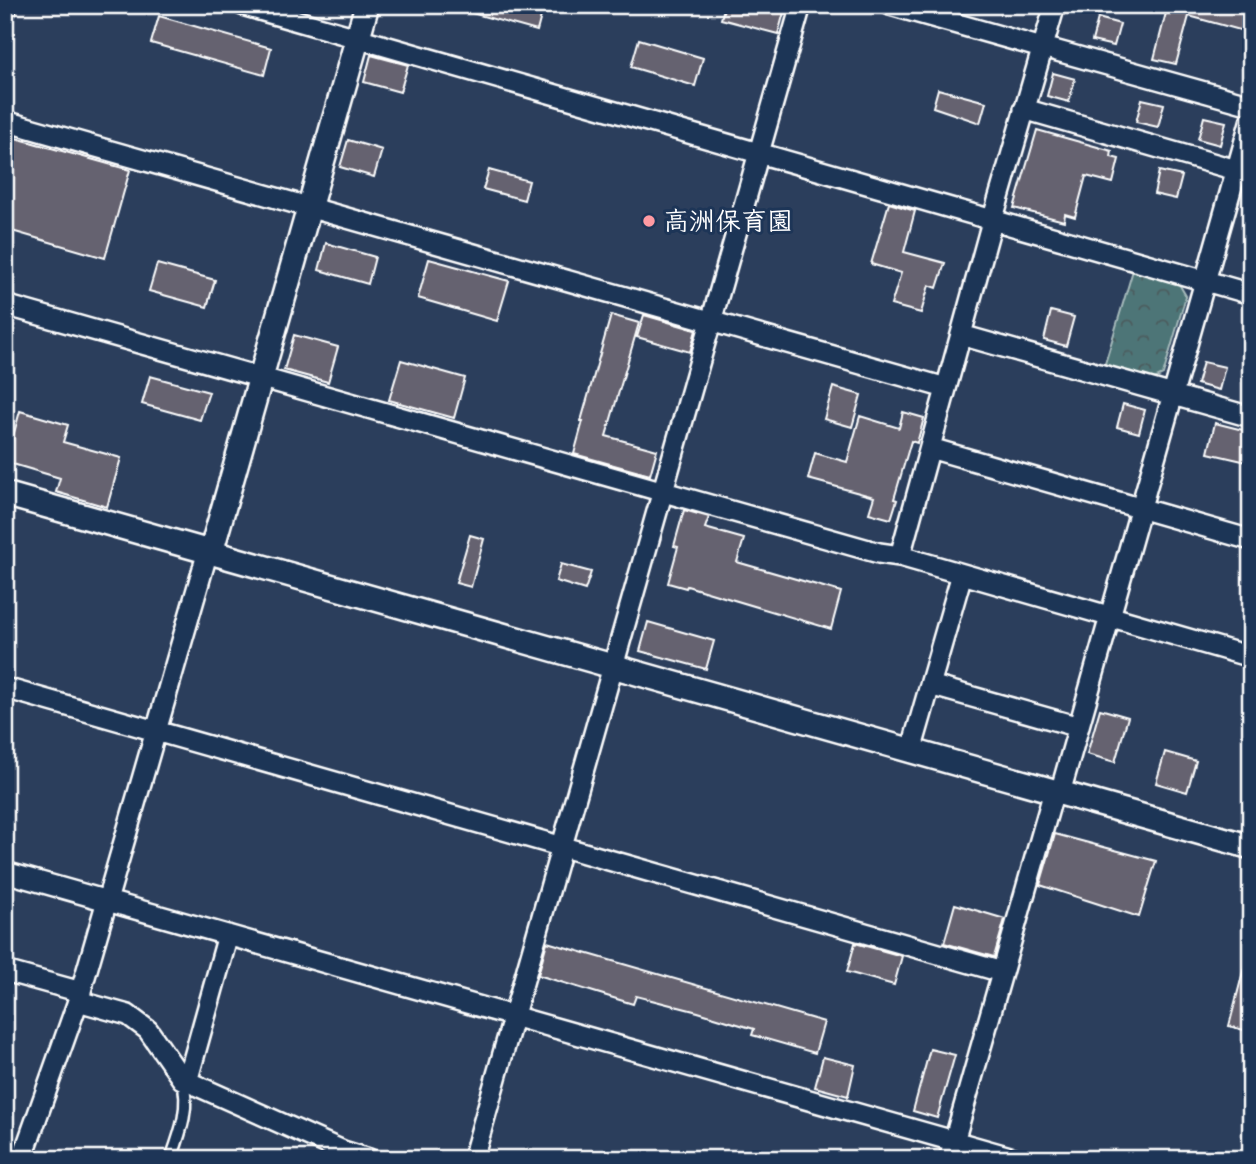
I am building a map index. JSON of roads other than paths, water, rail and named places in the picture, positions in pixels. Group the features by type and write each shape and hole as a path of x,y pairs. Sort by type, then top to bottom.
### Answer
{"street":[{"path":"5,11 7,5"},
{"path":"242,5 1251,294"},
{"path":"22,1159 80,997 367,5"},
{"path":"474,1159 801,5"},
{"path":"890,5 1251,105"},
{"path":"900,556 1055,5"},
{"path":"1024,109 1236,170"},
{"path":"952,1150 1002,972 1079,727 1251,119"},
{"path":"5,121 946,388"},
{"path":"5,305 1251,657"},
{"path":"961,335 1251,416"},
{"path":"930,448 1251,540"},
{"path":"5,494 1251,847"},
{"path":"911,751 962,574"},
{"path":"930,685 1079,727"},
{"path":"5,688 1002,972"},
{"path":"5,872 514,1016 952,1150 1017,1159"},
{"path":"184,1081 228,935"},
{"path":"5,971 128,1015 148,1030 184,1081 342,1155 369,1159"},
{"path":"5,1155 15,1159"}],"lane":[{"path":"171,1159 185,1111 187,1094 184,1081"}],"place":[{"name":"高洲保育園","path":"649,221"}]}
